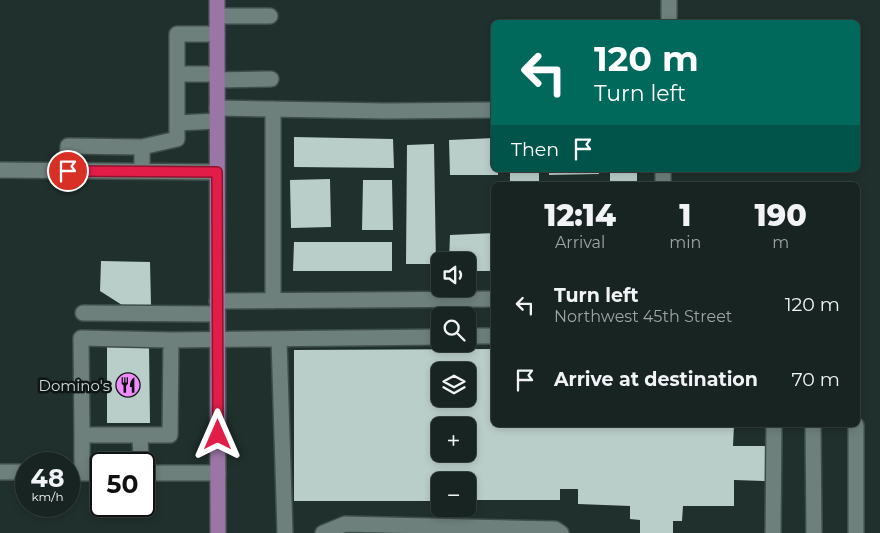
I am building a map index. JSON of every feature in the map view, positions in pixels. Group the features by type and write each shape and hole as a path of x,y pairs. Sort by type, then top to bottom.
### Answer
{"main road":[{"path":"217,0 218,533"}],"street":[{"path":"669,0 669,20"},
{"path":"217,16 270,16"},
{"path":"68,171 68,146 142,147 177,139 177,34 217,34"},
{"path":"177,74 271,80"},
{"path":"177,123 217,115 273,109 491,110"},
{"path":"273,109 273,301"},
{"path":"142,147 142,171"},
{"path":"0,170 217,172"},
{"path":"83,313 217,308 273,301 491,299"},
{"path":"79,452 82,434 81,338 218,340 431,336"},
{"path":"476,336 491,336"},
{"path":"279,339 285,533"},
{"path":"82,434 170,435 170,340"},
{"path":"773,533 774,427"},
{"path":"813,427 814,533"},
{"path":"856,427 856,533"},
{"path":"140,435 140,452"},
{"path":"0,472 15,472"},
{"path":"155,473 218,473"},
{"path":"331,531 345,524 375,529 533,531 555,529 562,533"}],"building":[{"path":"294,137 393,139 394,168 294,167"},
{"path":"491,138 491,172 498,172 498,175 450,175 449,140"},
{"path":"434,144 436,252 431,252 431,264 406,264 407,145"},
{"path":"510,172 539,172 539,182 510,182"},
{"path":"549,172 599,172 599,174 549,175"},
{"path":"610,172 637,172 637,182 610,182"},
{"path":"330,179 331,227 291,228 290,180"},
{"path":"363,180 392,180 393,230 362,230"},
{"path":"491,233 491,271 476,271 476,252 449,252 450,235"},
{"path":"294,242 392,242 392,271 293,271"},
{"path":"101,261 150,262 151,305 122,305 100,291"},
{"name":"Domino's","path":"149,346 150,423 107,423 107,347"},
{"path":"431,349 431,352 476,352 476,349 491,349 491,427 734,427 733,446 765,446 765,481 734,480 734,506 683,506 682,521 673,521 673,533 640,533 640,520 630,519 630,506 578,504 578,489 560,489 560,500 476,500 476,472 431,472 431,501 294,501 294,350"}],"place":[{"name":"Domino's","path":"128,385"}],"route":[{"path":"68,171 217,172 218,435"}]}
